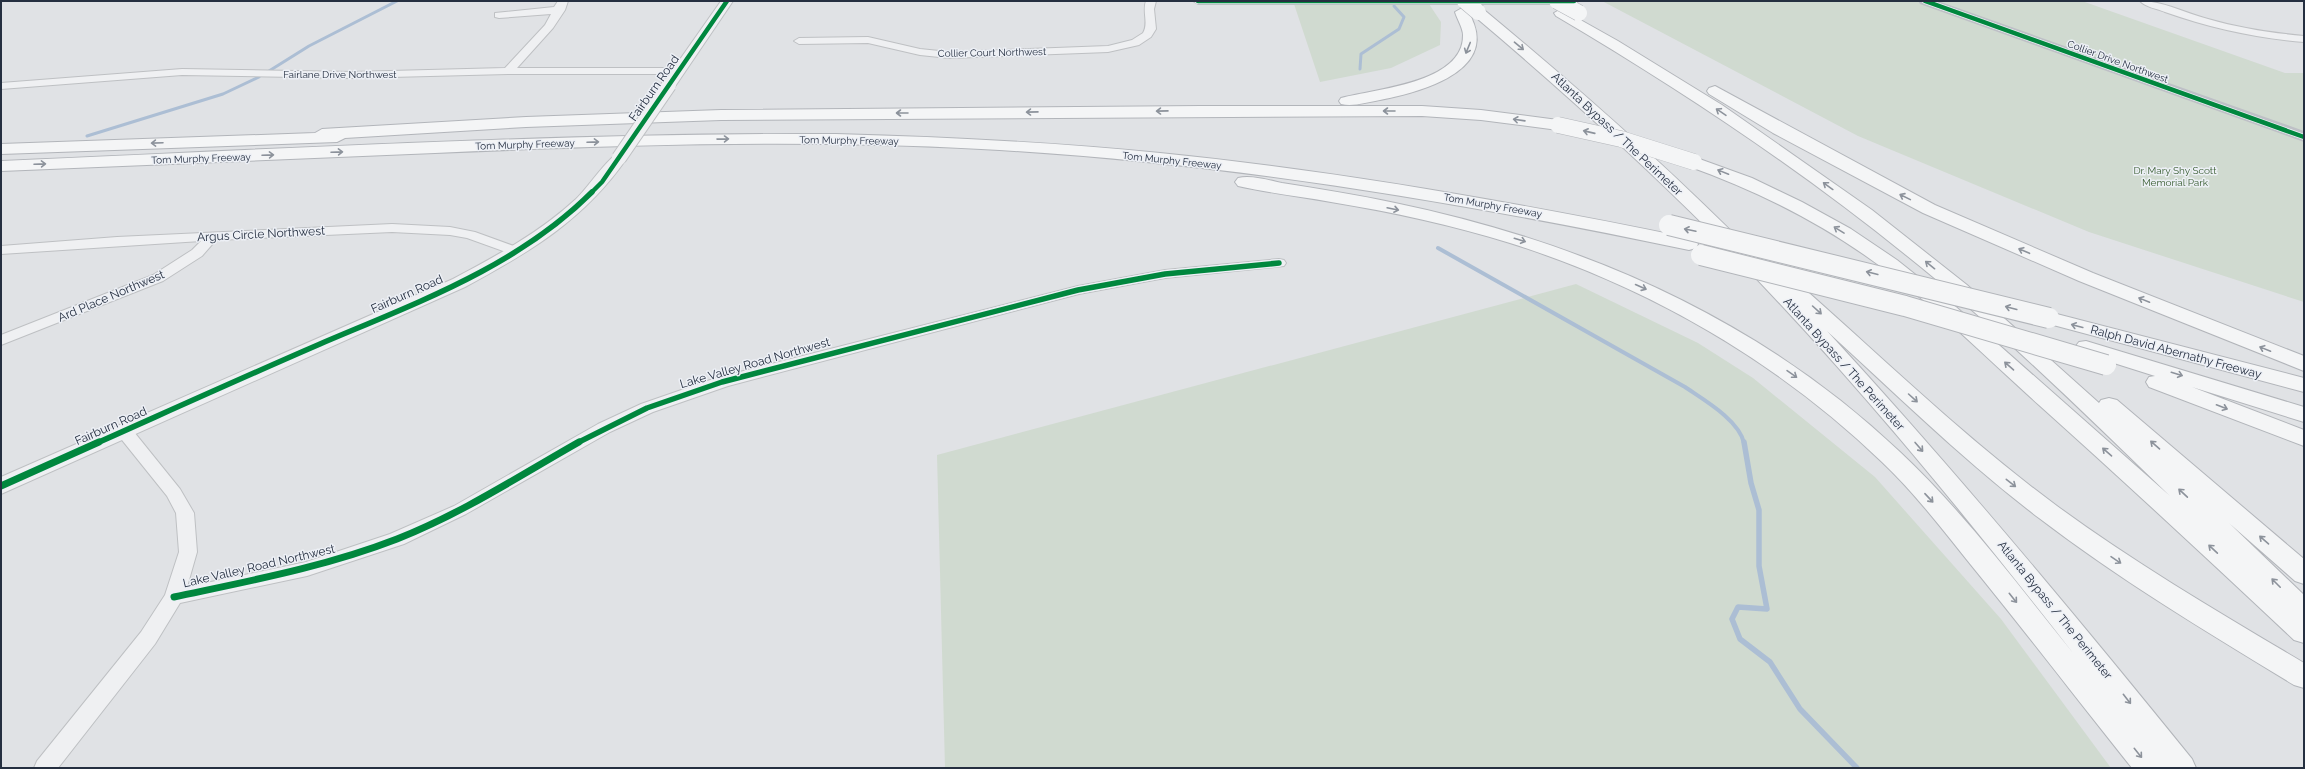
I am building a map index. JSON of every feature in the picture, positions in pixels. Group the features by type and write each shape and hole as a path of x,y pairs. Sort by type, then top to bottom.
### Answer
{"highway":[{"path":"1540,1 1568,7 1666,61 1779,129 1929,209 2079,274 2304,364"},
{"path":"1201,111 1335,102 1389,94 1425,83 1455,66 1469,49 1471,32 1460,5"},
{"name":"Atlanta Bypass / The Perimeter","path":"1460,5 1478,12 1600,116 1752,263 1822,338 1939,470 2117,687 2180,768"},
{"path":"1568,7 1662,74 1777,150 1856,206 1961,290 2090,388 2304,574"},
{"path":"196,141 494,123 638,118 1201,111 1422,111 1481,115 1558,125 1620,139 1694,162 1759,187 1806,210 1856,241 1907,278 2136,478 2304,632"},
{"name":"Tom Murphy Freeway","path":"1,149 196,141 677,126 843,126 985,132 1176,147 1353,169 1496,191 1669,225 1832,262 2049,318"},
{"path":"744,139 1036,156 1204,170 1361,191 1540,222 1695,250 1864,286 2086,347 2304,415"},
{"name":"Tom Murphy Freeway","path":"1,166 557,143 744,139 860,140 982,144 1173,159 1396,189 1530,212 1695,250"},
{"path":"1036,156 1119,165 1273,187 1369,204 1482,229 1545,249 1608,273 1655,294 1718,326 1794,375 1852,421 1892,458 1955,528 2150,768"},
{"path":"1695,250 1894,303 2106,365 2304,438"},
{"path":"1752,263 1795,290 1969,448 2048,512 2160,590 2304,677"},
{"path":"1961,290 2183,493 2304,611"},
{"name":"Ralph David Abernathy Freeway","path":"2049,318 2304,385"}],"main road":[{"path":"1198,1 1568,7"},
{"name":"Collier Drive Northwest","path":"1925,1 2304,137"}],"street":[{"name":"Fairburn Road","path":"1,486 459,283 517,252 556,227 585,202 602,182 727,1"},
{"name":"Collier Court Northwest","path":"799,41 868,40 920,52 949,55 1108,49 1133,43 1148,33 1151,25 1148,6 1151,1"},
{"path":"2145,1 2217,26 2259,34 2304,39"},
{"path":"499,14 561,5"},
{"path":"508,71 549,26 561,5"},
{"name":"Fairlane Drive Northwest","path":"1,86 182,72 352,75 508,71 679,71"},
{"name":"Argus Circle Northwest","path":"1,250 80,243 213,236 424,229 470,235 517,252"},
{"name":"Ard Place Northwest","path":"1,340 158,278 197,253 213,236"},
{"name":"Lake Valley Road Northwest","path":"174,597 307,569 397,539 460,510 604,428 647,408 722,382 1078,290 1165,274 1279,263"},
{"path":"45,768 148,638 174,597 188,552 185,513 174,493 124,432"}],"green space":[{"path":"1293,1 1427,1 1441,22 1440,45 1391,68 1320,82"},
{"name":"Dr. Mary Shy Scott Memorial Park","path":"1602,1 2082,1 2285,73 2304,73 2304,302 2089,232 1858,136"},
{"path":"1576,284 1698,343 1753,378 1875,477 2001,619 2111,768 945,768 937,455"}],"waterway":[{"path":"269,71 309,46 397,1"},
{"path":"1360,69 1361,54 1399,29 1404,17 1394,6"},
{"path":"87,136 223,94 259,77"},
{"path":"1438,248 1685,387 1720,411 1735,426 1744,443"},
{"path":"1744,442 1751,483 1759,510 1759,566 1767,609 1738,607 1732,619 1740,639 1770,662 1800,709 1857,768"}],"cycle path":[{"path":"1,486 432,296 470,278 541,236 573,211 602,182 727,1"},
{"path":"1198,1 1574,1"},
{"path":"1925,1 2304,137"},
{"path":"174,597 307,569 397,539 460,510 604,428 647,408 722,382 1078,290 1165,274 1279,263"}]}
